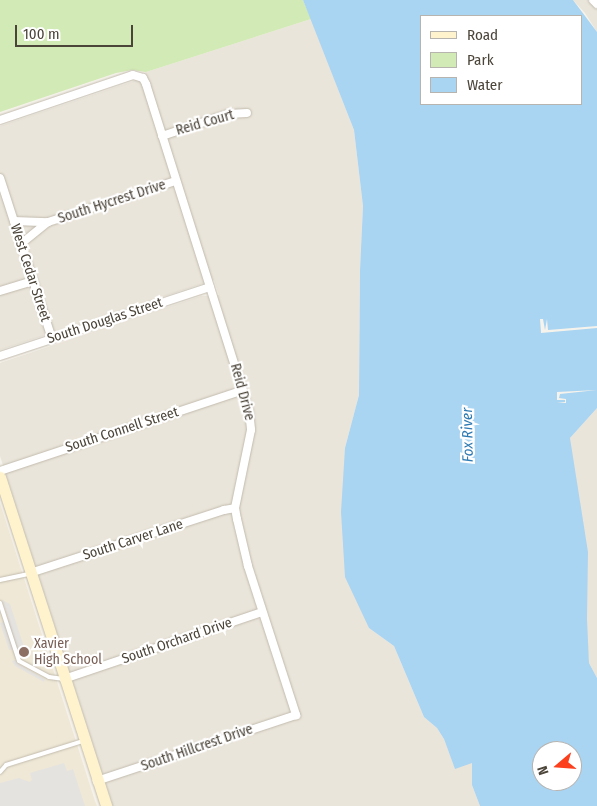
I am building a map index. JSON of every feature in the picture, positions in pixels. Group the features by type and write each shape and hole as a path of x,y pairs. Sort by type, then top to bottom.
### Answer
{"main road":[{"path":"0,477 106,806"}],"street":[{"path":"593,0 597,4"},
{"name":"Reid Drive","path":"0,120 138,75 146,84 250,417 251,430 235,508 244,552 296,714"},
{"name":"Reid Court","path":"162,136 228,114 247,113"},
{"name":"South Hycrest Drive","path":"14,222 48,222 176,181"},
{"name":"West Cedar Street","path":"1,183 52,339"},
{"name":"South Hycrest Drive","path":"22,243 48,222"},
{"path":"0,291 33,281"},
{"name":"South Douglas Street","path":"0,356 210,287"},
{"name":"South Connell Street","path":"0,471 243,390"},
{"name":"South Carver Lane","path":"30,573 235,508"},
{"name":"South Orchard Drive","path":"64,679 262,612"},
{"name":"South Hillcrest Drive","path":"97,781 296,714"}],"lane":[{"path":"0,580 30,573"},
{"path":"0,603 19,661 48,677 64,679"},
{"path":"0,772 6,765 84,741"}],"shaded area":[{"path":"573,0 597,0 597,32 585,13"},
{"path":"311,19 354,130 363,206 360,270 359,395 345,448 369,628 394,646 424,717 437,728 444,739 455,768 472,762 472,785 480,806 113,806 0,456 0,363 201,296 219,295 214,280 0,350 0,126 134,81 146,72"},
{"path":"597,408 597,678 589,663 570,438"},
{"name":"Xavier High School","path":"0,503 95,801 97,806 0,806"},
{"path":"2,600 10,604 24,647 22,651 18,649 9,650 0,623 9,620"},
{"path":"15,660 20,665 45,679 44,682 15,666 12,661"},
{"path":"64,763 67,771 73,769 85,806 0,806 0,783 19,778 30,782 32,780 30,773"}],"green space":[{"path":"0,0 303,0 311,19 146,72 132,70 116,73 0,112"}],"water":[{"name":"Fox River","path":"303,0 573,0 597,32 597,408 570,438 588,552 587,619 589,663 597,678 597,806 480,806 472,785 472,763 455,769 444,739 437,728 424,717 394,646 369,628 345,577 341,512 345,448 359,395 360,270 363,206 354,130"}],"pier":[{"path":"540,319 543,319 545,330 547,319 548,330 597,326 597,328 541,333"},
{"path":"597,390 560,394 559,398 566,399 566,403 557,403 565,402 565,400 557,400 557,392"}],"place":[{"name":"Xavier High School","path":"24,652"}]}
